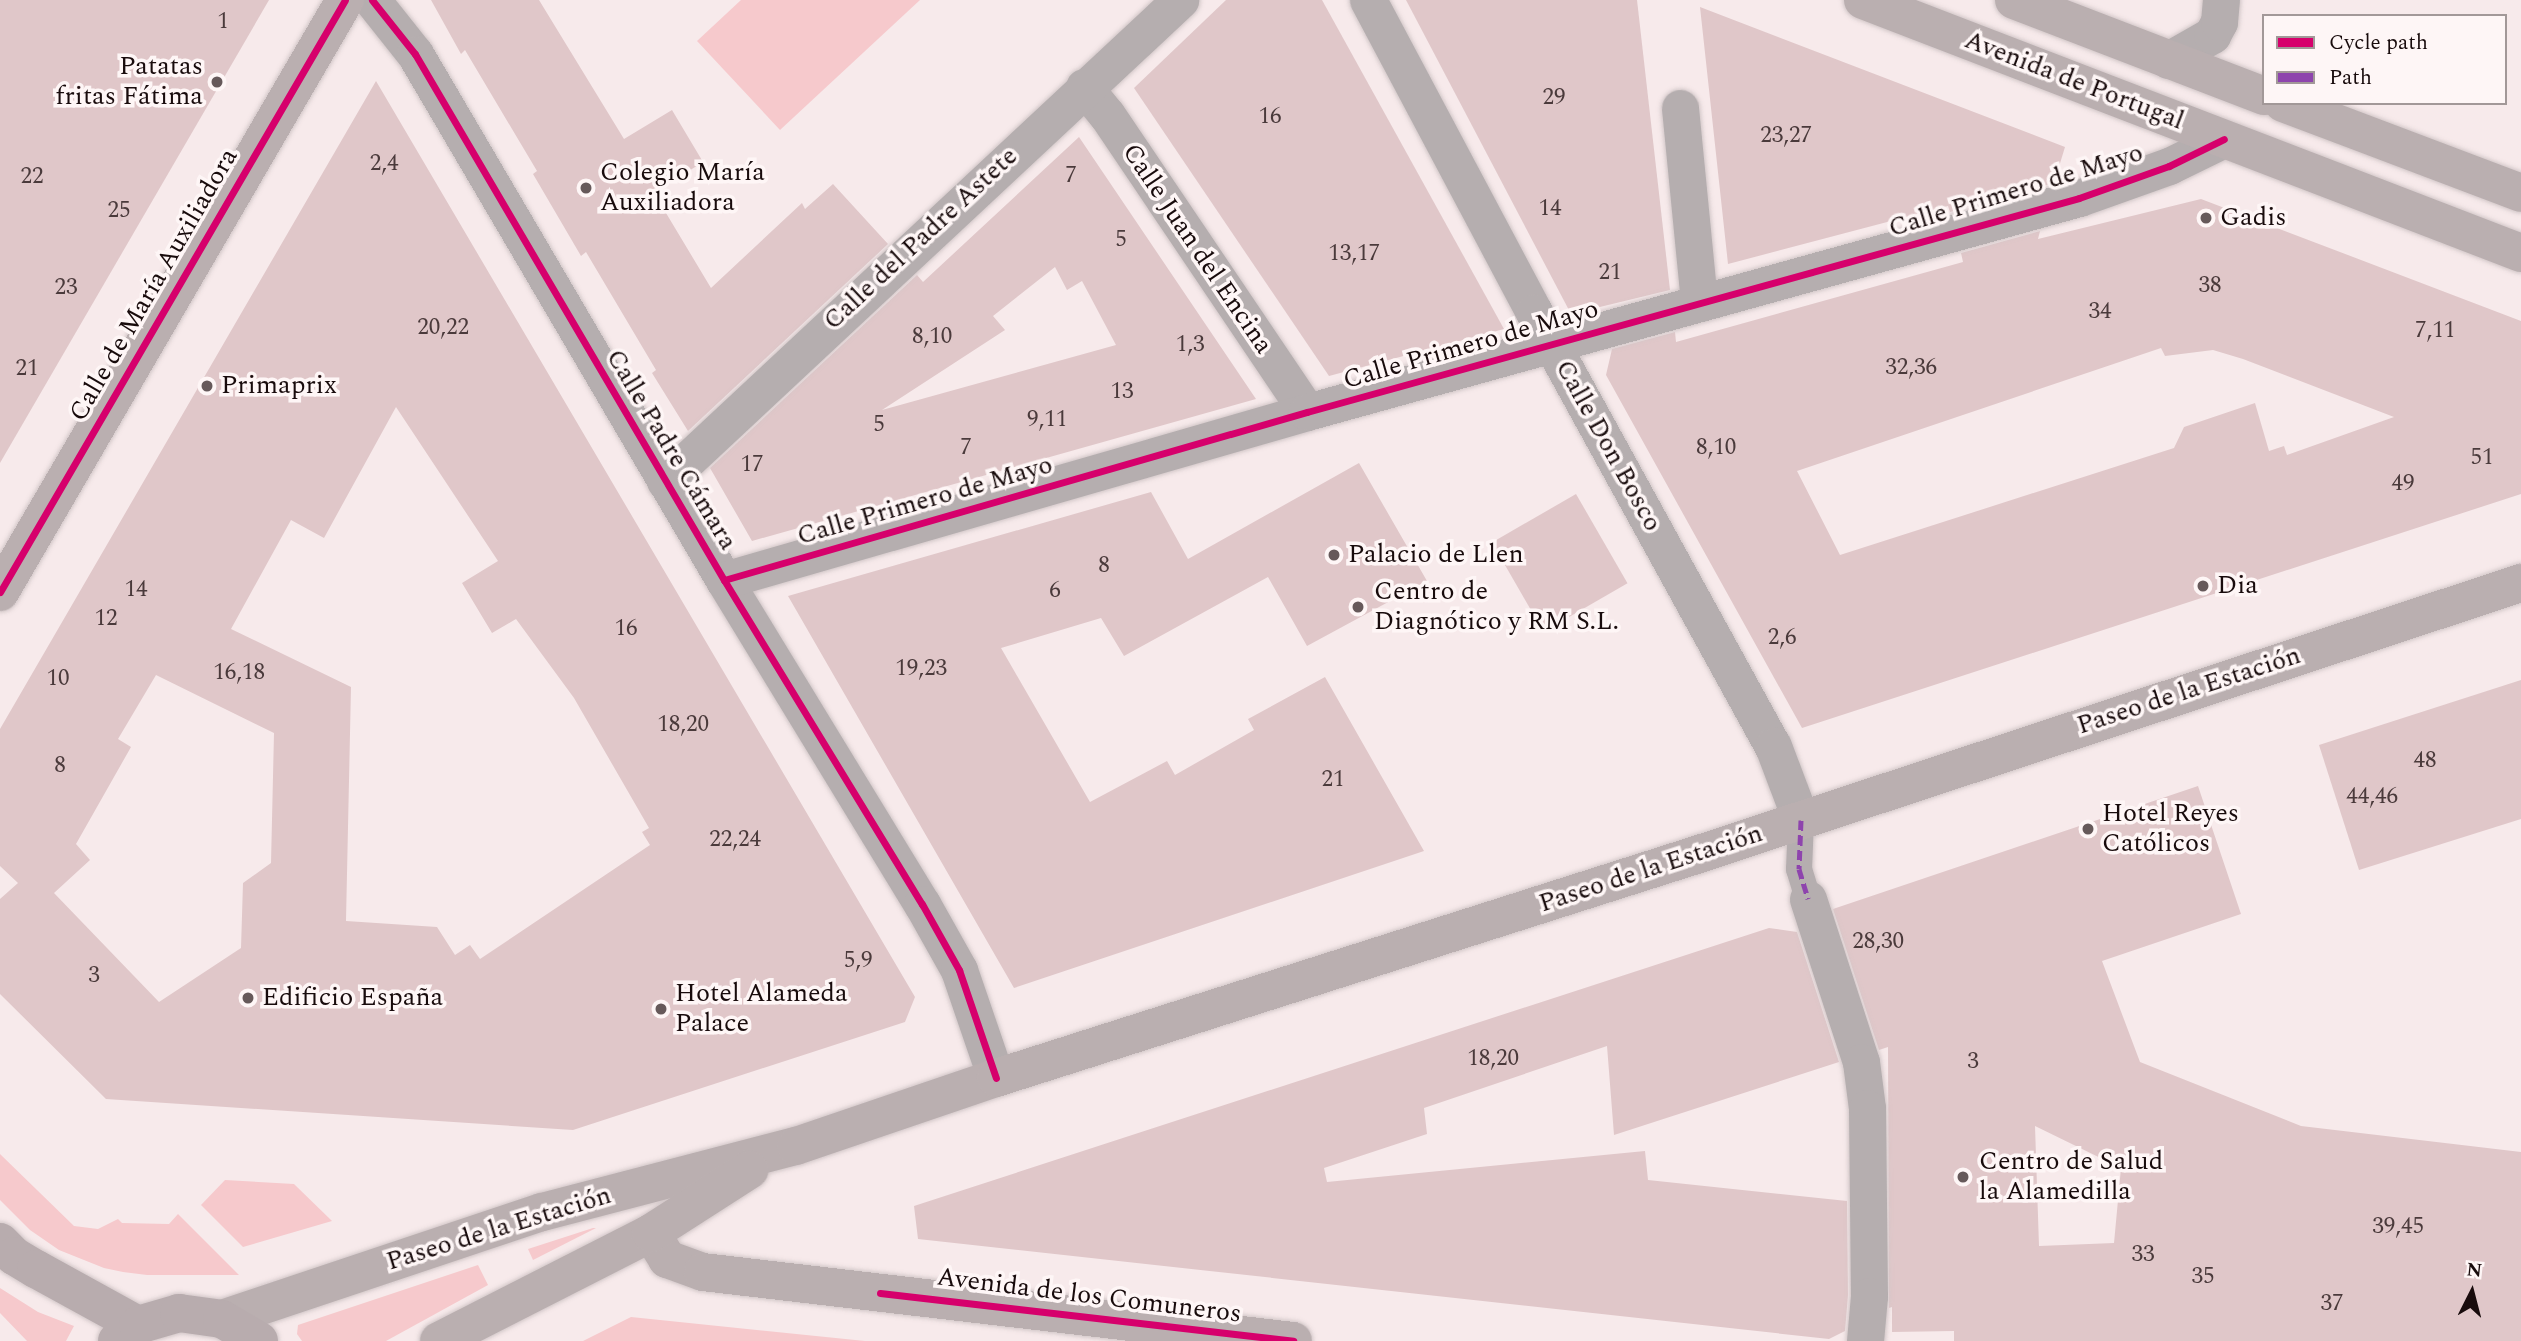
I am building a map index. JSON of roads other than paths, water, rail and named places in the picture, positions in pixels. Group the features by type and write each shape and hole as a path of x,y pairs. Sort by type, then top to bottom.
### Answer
{"highway":[{"path":"0,1242 127,1333 179,1314 222,1319 259,1341"}],"main road":[{"name":"Calle de María Auxiliadora","path":"0,592 345,0"},
{"name":"Avenida de Portugal","path":"1863,0 2521,253"},
{"name":"Avenida de Portugal","path":"2014,0 2262,95"},
{"path":"2288,105 2521,193"},
{"name":"Paseo de la Estación","path":"222,1319 542,1212 780,1151 996,1077 1801,820 2521,583"},
{"name":"Paseo de la Estación","path":"439,1341 651,1233 780,1151"},
{"path":"651,1233 677,1177"},
{"name":"Avenida de los Comuneros","path":"651,1233 667,1259 703,1272 1293,1341"}],"street":[{"name":"Calle Padre Cámara","path":"372,0 415,54 665,481 953,958 996,1077"},
{"name":"Calle del Padre Astete","path":"665,481 1180,0"},
{"name":"Calle Don Bosco","path":"1368,0 1773,746 1801,820"},
{"path":"2168,60 2212,35 2219,22 2221,0"},
{"name":"Calle Juan del Encina","path":"1084,88 1107,115 1307,412"},
{"path":"1680,108 1699,303"},
{"name":"Calle Primero de Mayo","path":"724,580 1307,412 2079,198 2169,166 2224,139"},
{"path":"1801,820 1799,869 1861,1062 1867,1108 1869,1296 1866,1341"}],"place":[{"name":"Patatas fritas Fátima","path":"217,82"},
{"name":"Colegio María Auxiliadora","path":"586,188"},
{"name":"Gadis","path":"2206,218"},
{"name":"Primaprix","path":"207,386"},
{"name":"Palacio de Llen","path":"1334,555"},
{"name":"Dia","path":"2203,586"},
{"name":"Centro de Diagnótico y RM S.L.","path":"1358,607"},
{"name":"Hotel Reyes Católicos","path":"2088,829"},
{"name":"Edificio España","path":"248,998"},
{"name":"Hotel Alameda Palace","path":"661,1009"},
{"name":"Centro de Salud la Alamedilla","path":"1963,1177"}]}
